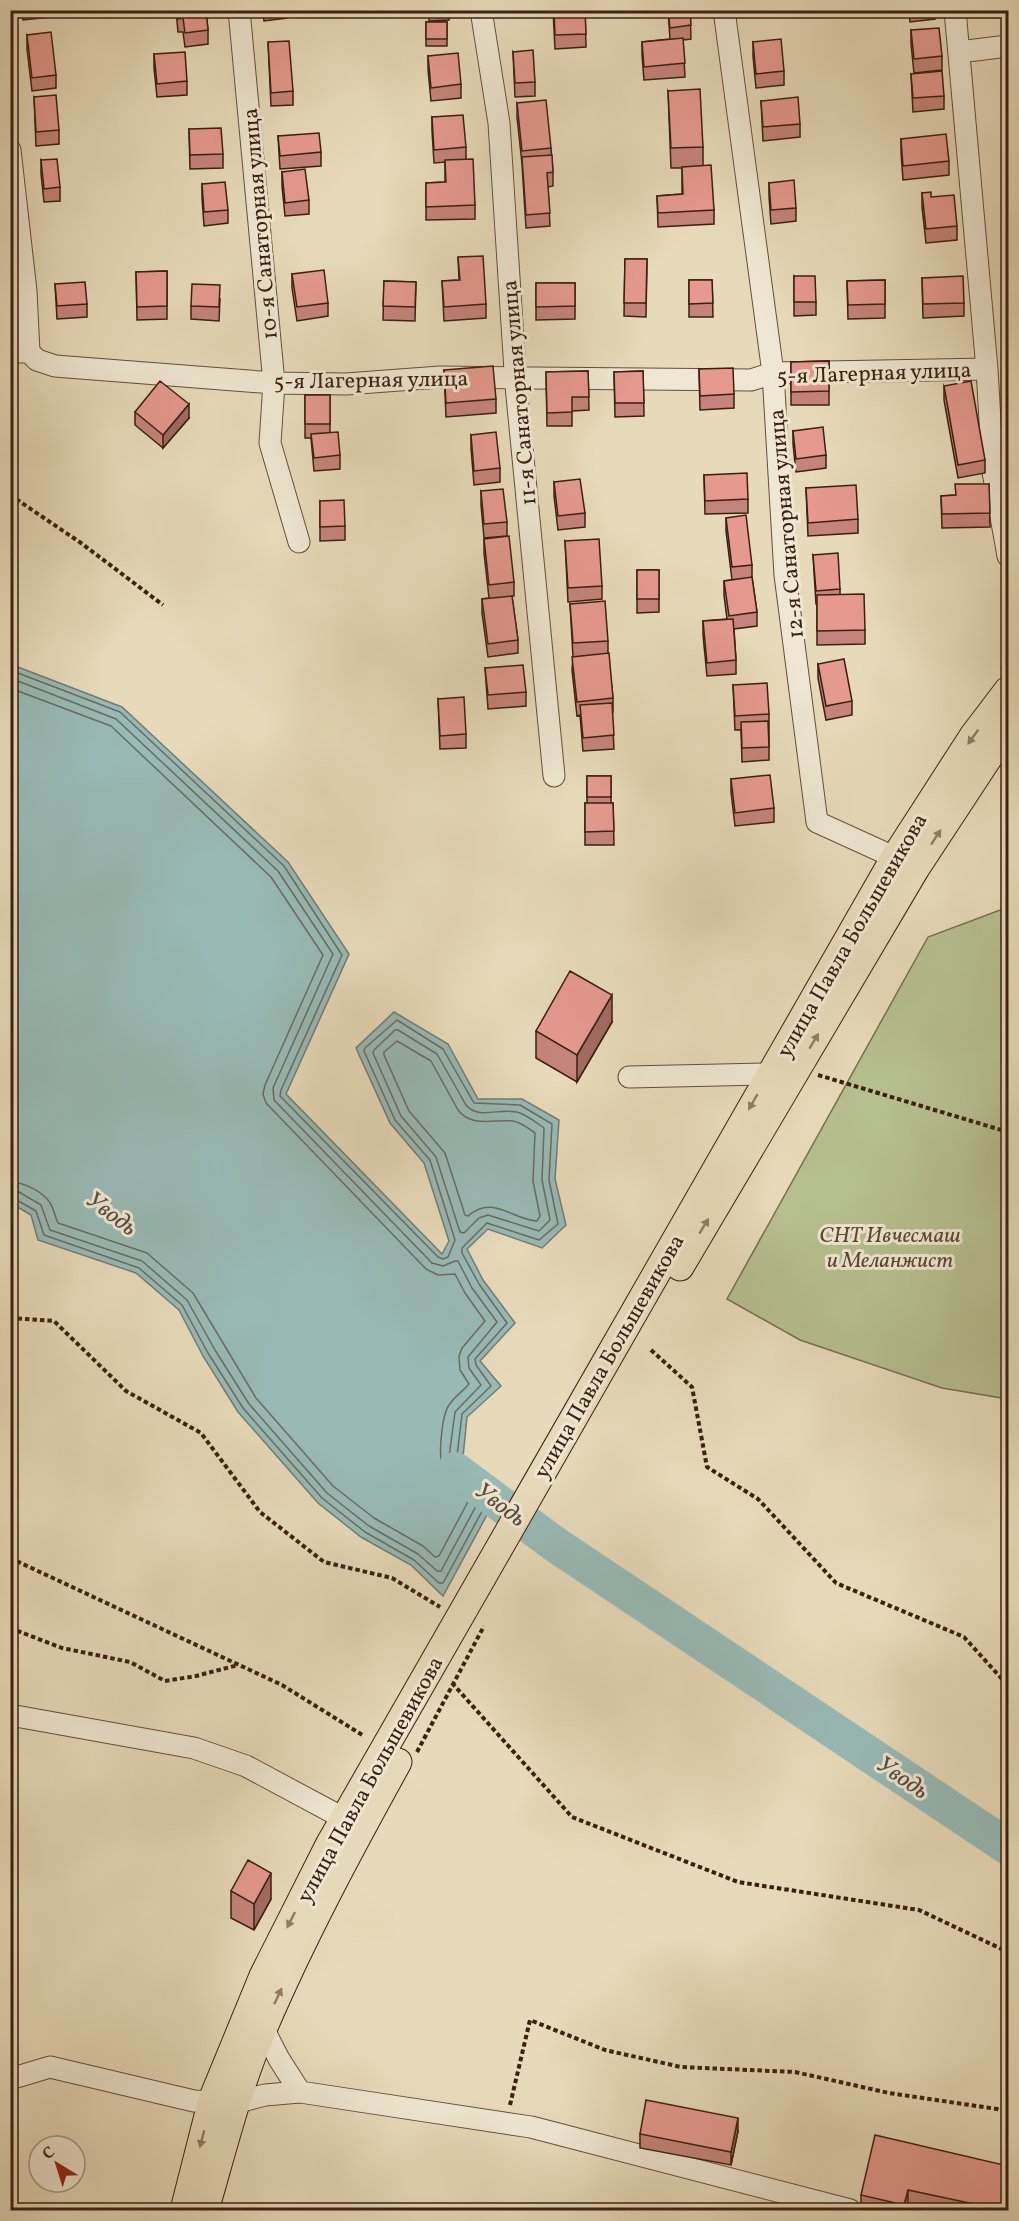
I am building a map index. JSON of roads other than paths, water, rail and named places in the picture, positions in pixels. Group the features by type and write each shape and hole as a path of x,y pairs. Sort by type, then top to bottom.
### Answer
{"main road":[{"name":"улица Павла Большевикова","path":"184,2211 224,2102 263,1976 353,1823 463,1615 798,1069 973,736 1008,690"},
{"name":"улица Павла Большевикова","path":"560,1455 769,1074 905,862 1008,728"},
{"name":"улица Павла Большевикова","path":"206,2211 224,2102 263,2028 339,1868 353,1823"}],"street":[{"name":"10-я Санаторная улица","path":"239,10 274,383 270,444 299,542"},
{"name":"11-я Санаторная улица","path":"481,10 498,123 515,376 554,776"},
{"name":"12-я Санаторная улица","path":"724,10 773,372 785,575 817,822 905,862"},
{"path":"955,10 987,369 993,472 1008,556"},
{"path":"959,52 1008,46"},
{"path":"10,150 26,291 20,352"},
{"name":"5-я Лагерная улица","path":"20,352 56,366 274,383 346,384 440,377 515,376 751,381 773,372 987,369"},
{"path":"629,1077 769,1074"},
{"path":"10,1715 194,1748 246,1766 353,1823"},
{"path":"263,2028 300,2092"},
{"path":"10,2079 50,2067 194,2101 224,2102 300,2092 506,2123 531,2127 850,2211"}],"water":[{"path":"10,664 122,707 288,862 349,954 286,1094 442,1254 449,1241 424,1163 390,1123 356,1048 394,1012 448,1044 478,1099 522,1099 559,1120 555,1179 566,1225 542,1248 488,1229 467,1249 483,1280 515,1323 480,1361 501,1386 467,1417 463,1457 500,1491 443,1596 411,1565 361,1537 318,1503 238,1412 203,1356 179,1310 136,1273 38,1240 31,1215 11,1203"}],"waterway":[{"name":"Уводь","path":"455,1470 556,1545 1008,1847"}],"park label":[{"name":"СНТ Ивчесмаш и Меланжист","path":"890,1246"}]}
